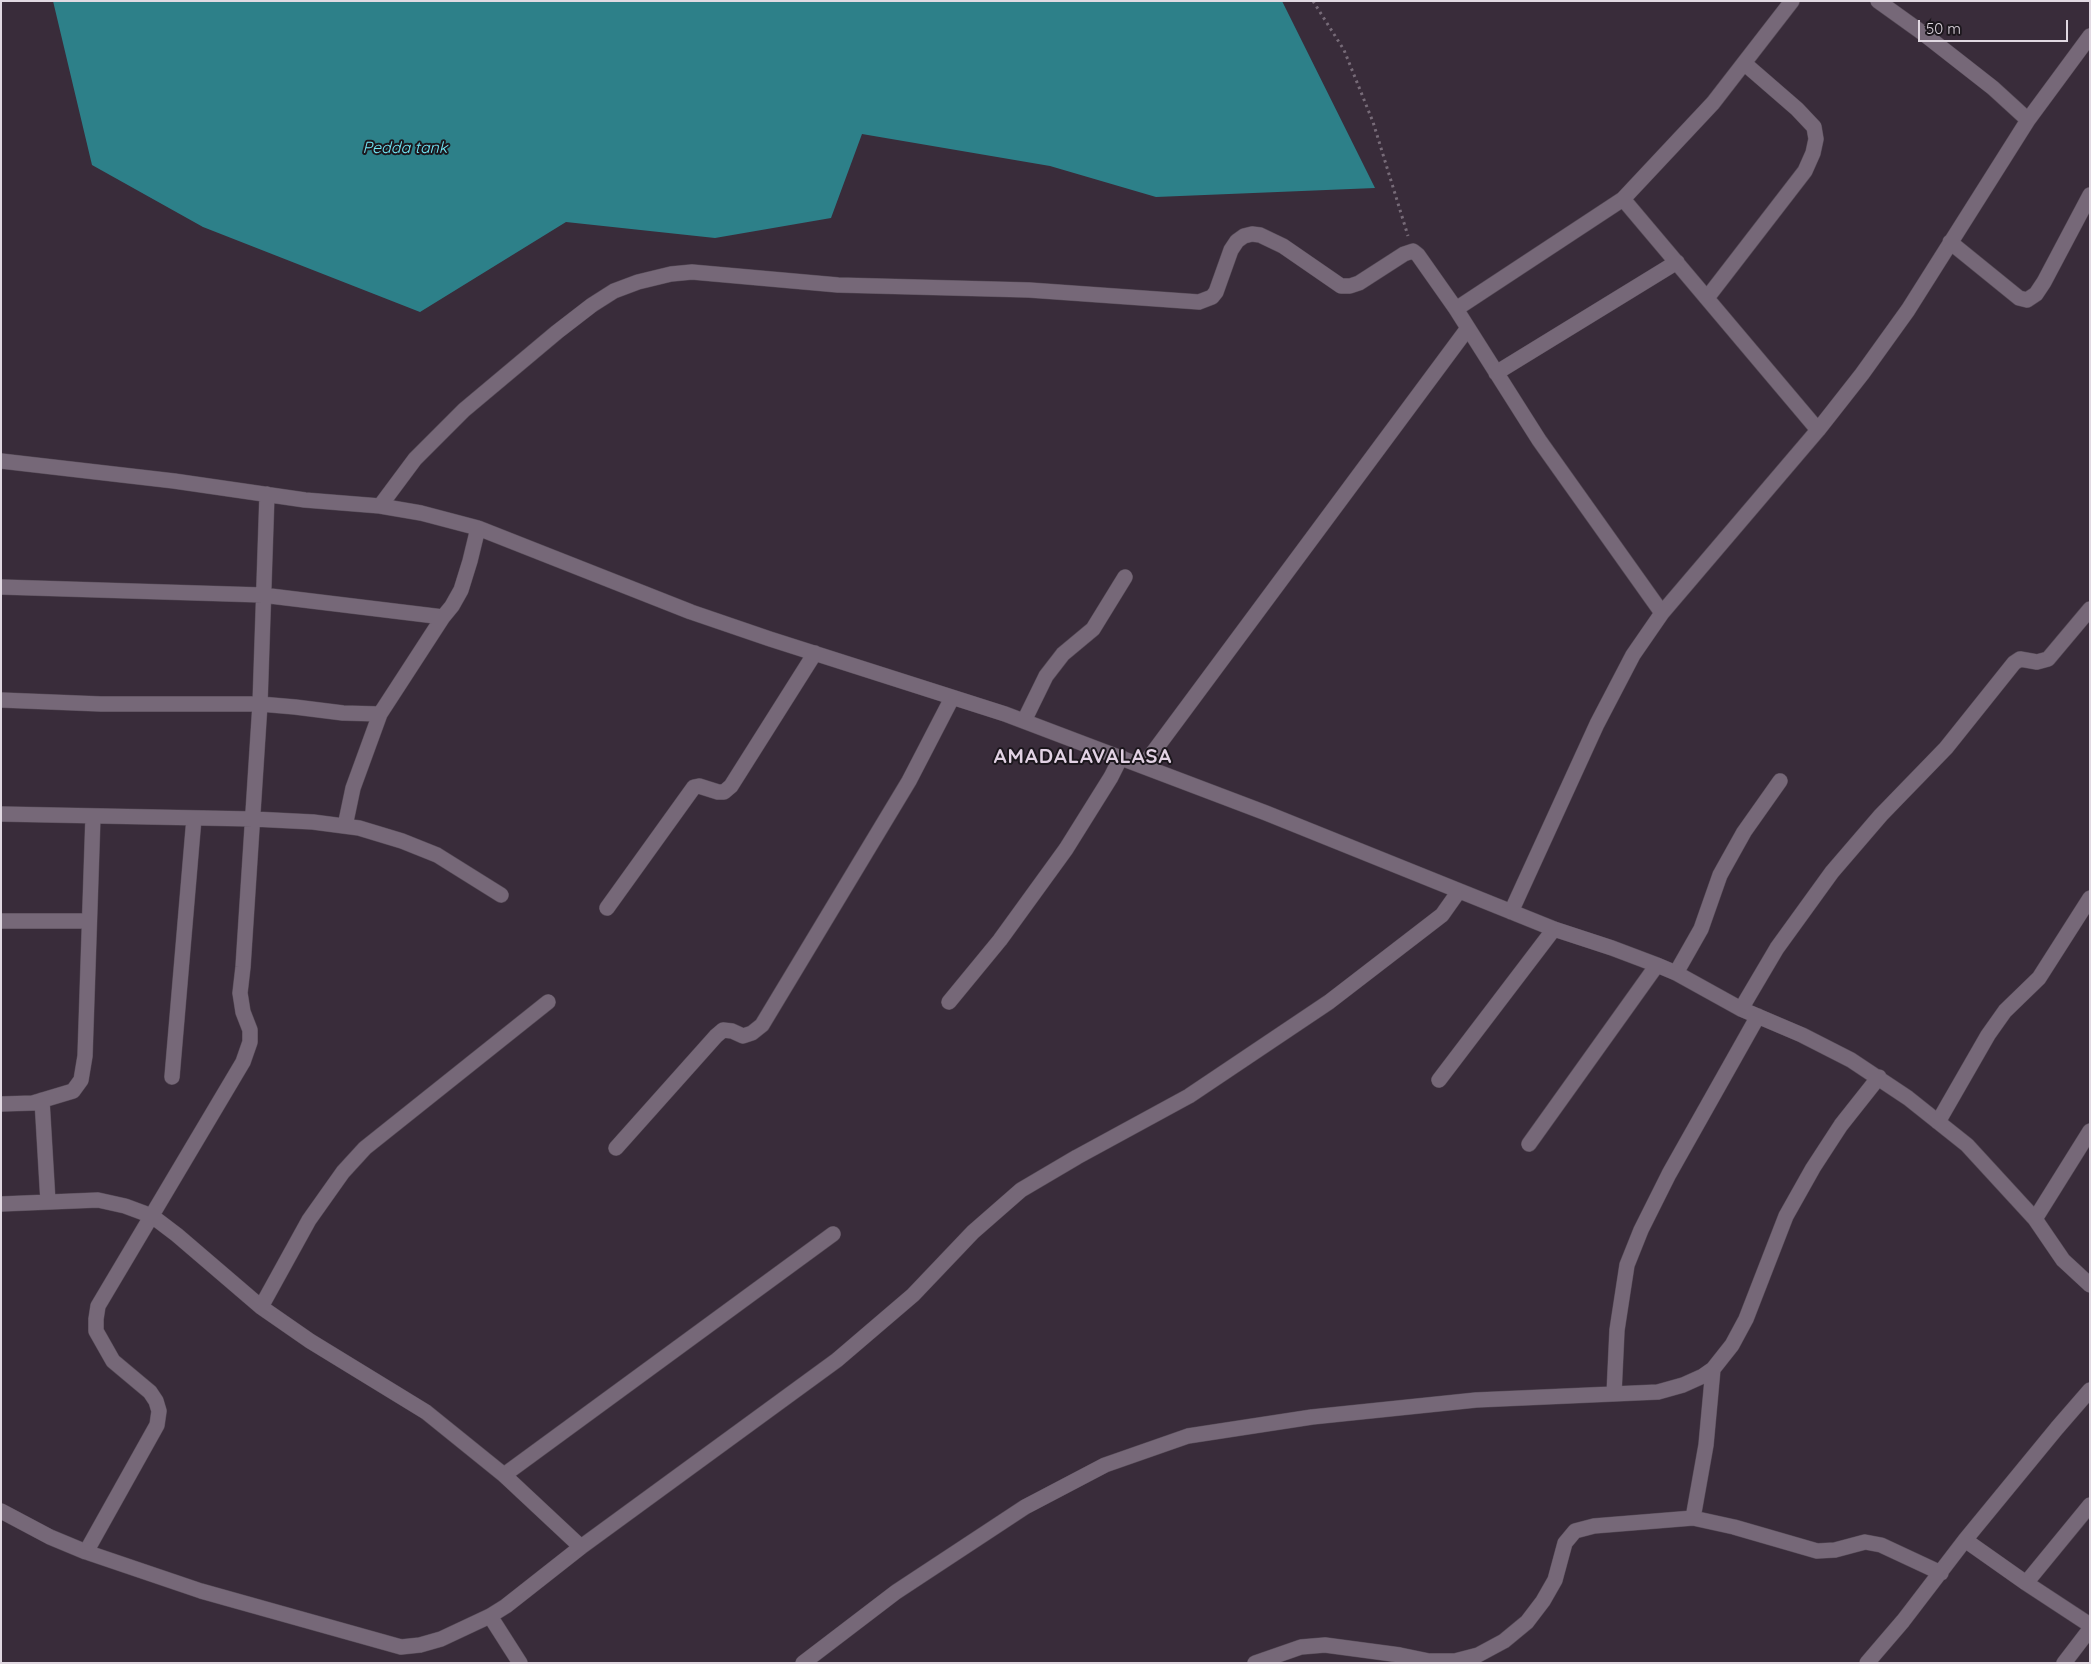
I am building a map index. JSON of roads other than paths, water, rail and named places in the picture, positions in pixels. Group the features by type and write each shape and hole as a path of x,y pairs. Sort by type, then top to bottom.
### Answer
{"street":[{"path":"1456,309 1623,199 1712,103 1792,1"},
{"path":"1878,1 1993,88 2028,120"},
{"path":"1510,912 1597,724 1633,655 1662,613 1818,430 1862,374 1908,310 2028,120 2090,36"},
{"path":"1707,298 1805,171 1813,153 1816,139 1814,127 1797,109 1744,63"},
{"path":"1950,242 2019,298 2027,300 2036,294 2044,282 2090,195"},
{"path":"1623,199 1818,430"},
{"path":"380,506 414,459 464,410 557,332 614,291 671,274 692,272 838,286 1029,290 1199,302 1212,297 1216,292 1231,250 1244,236 1260,236 1283,246 1332,282 1341,286 1359,283 1404,254 1413,251 1418,255 1456,309 1539,440 1662,613"},
{"path":"1496,373 1677,262"},
{"path":"1143,766 1468,328"},
{"path":"1,461 380,506 421,513 478,528 691,612 1024,721 1266,813 1554,929 1657,965 1676,973 1741,1009 1851,1060 1879,1077 1967,1145 2035,1219 2063,1260 2090,1285"},
{"path":"86,1552 157,1425 159,1411 156,1401 150,1392 113,1361 96,1331 98,1306 111,1281 152,1216 243,1062 250,1042 250,1030 243,1012 240,993 260,704 262,596 267,494"},
{"path":"345,826 353,788 380,714 461,590 478,528"},
{"path":"1024,721 1046,676 1063,654 1093,629 1125,577"},
{"path":"1,587 262,596 443,617"},
{"path":"1741,1009 1777,948 1832,872 1881,815 1956,737 2014,663 2020,660 2037,662 2048,659 2090,609"},
{"path":"607,908 694,787 699,786 724,792 731,786 815,653"},
{"path":"616,1148 723,1030 732,1031 742,1036 752,1034 762,1025 909,782 952,698"},
{"path":"1,700 101,704 260,704 343,713 380,714"},
{"path":"949,1002 1000,940 1066,849 1111,777 1121,757"},
{"path":"1676,973 1701,929 1720,875 1744,832 1780,781"},
{"path":"1,814 313,822 359,828 402,841 437,855 501,895"},
{"path":"1,1104 33,1103 73,1092 81,1080 85,1056 93,816"},
{"path":"172,1077 194,818"},
{"path":"1,1511 50,1537 86,1552 201,1592 401,1647 420,1645 441,1639 490,1616 506,1606 581,1547 836,1360 913,1295 973,1232 1021,1190 1189,1096 1320,1007 1442,915 1458,891"},
{"path":"1938,1122 1988,1035 2005,1011 2039,978 2090,898"},
{"path":"1,921 89,922"},
{"path":"1439,1080 1554,929"},
{"path":"1530,1144 1657,965"},
{"path":"261,1307 309,1220 343,1172 365,1148 548,1002"},
{"path":"1614,1394 1617,1330 1628,1265 1641,1230 1669,1174 1758,1016"},
{"path":"803,1663 896,1592 1025,1507 1104,1465 1188,1436 1312,1417 1457,1402 1658,1392 1683,1385 1703,1376 1713,1369 1732,1345 1746,1319 1786,1216 1841,1126 1879,1077"},
{"path":"42,1100 48,1202"},
{"path":"2035,1219 2090,1131"},
{"path":"1,1204 98,1200 125,1206 152,1216 177,1234 261,1307 310,1342 426,1412 504,1475 581,1547"},
{"path":"504,1475 833,1234"},
{"path":"1693,1518 1706,1445 1713,1369"},
{"path":"1867,1663 2057,1428 2090,1390"},
{"path":"2026,1584 2090,1505"},
{"path":"1255,1663 1301,1647 1325,1645 1400,1655 1430,1662 1454,1662 1478,1655 1504,1641 1527,1622 1543,1602 1555,1580 1565,1543 1575,1532 1594,1526 1693,1518 1734,1527 1817,1551 1835,1550 1866,1542 1881,1546 1941,1573"},
{"path":"1966,1540 2026,1584 2090,1625"},
{"path":"490,1616 520,1663"},
{"path":"2064,1663 2090,1629"}],"water":[{"name":"Pedda tank","path":"53,1 1282,1 1375,188 1156,197 1050,166 862,134 831,218 715,238 566,222 420,312 203,227 92,165"}],"district":[{"name":"AMADALAVALASA","path":"1083,757"}]}
